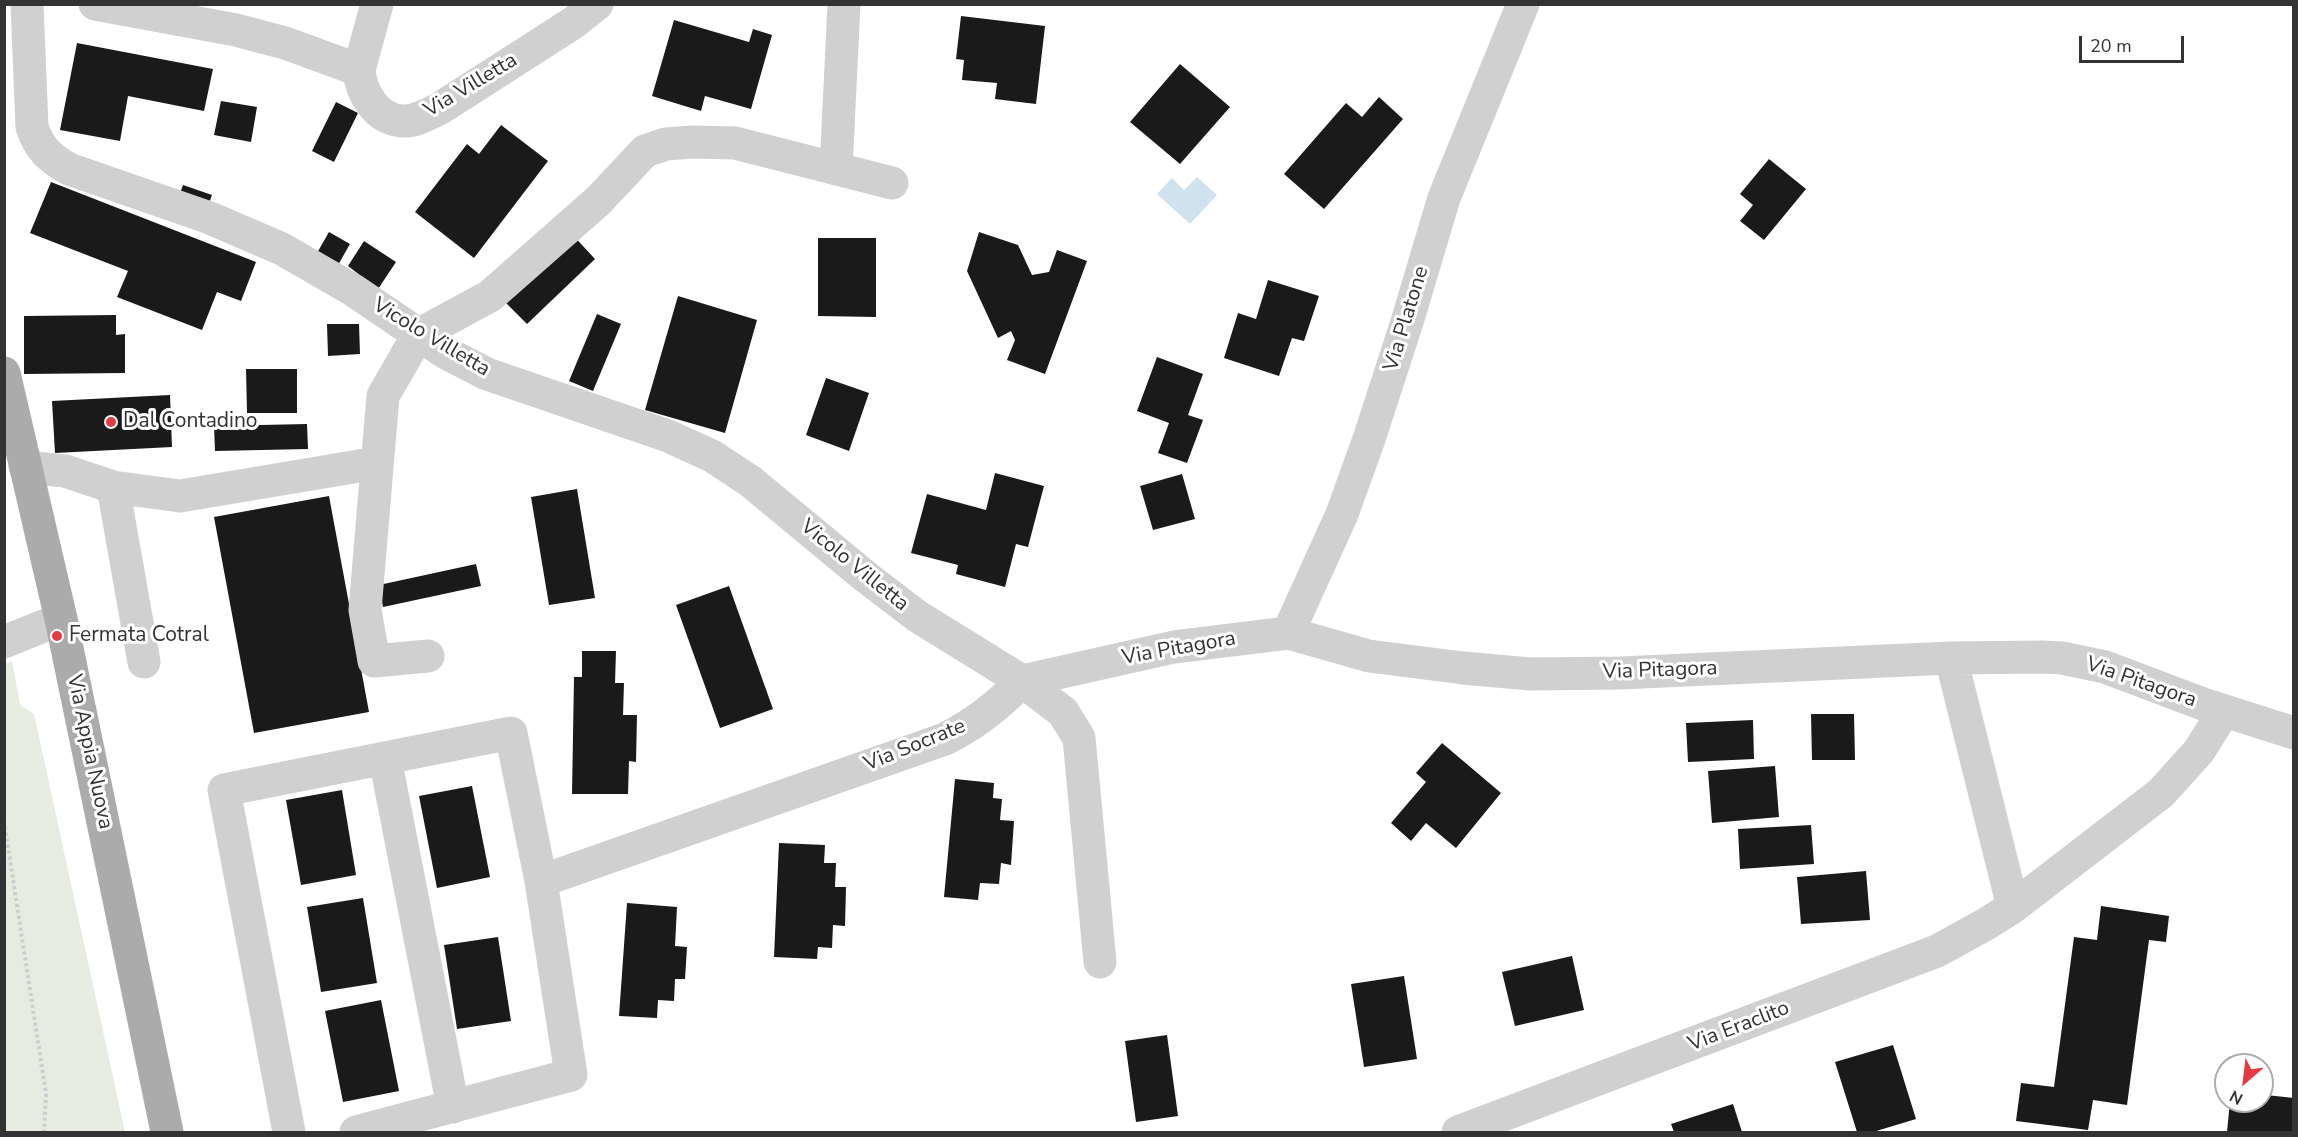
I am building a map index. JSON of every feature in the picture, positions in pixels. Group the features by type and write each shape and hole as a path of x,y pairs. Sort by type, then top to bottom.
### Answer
{"main road":[{"name":"Via Appia Nuova","path":"4,373 61,619 167,1132"}],"street":[{"name":"Vicolo Villetta","path":"27,4 32,127 36,141 44,152 69,169 190,211 282,249 353,290 418,335 468,365 499,379 668,436 712,456 750,481 917,616 1022,681"},
{"path":"95,4 236,30 285,43 359,70 377,4"},
{"name":"Via Villetta","path":"359,70 363,92 378,110 393,119 403,121 424,116 439,110 564,30 597,4"},
{"path":"836,169 844,4"},
{"name":"Via Platone","path":"1288,633 1342,514 1397,354 1444,198 1523,4"},
{"path":"428,656 374,661 365,610 382,396 418,335 490,296 598,201 645,151 675,143 735,143 892,183"},
{"path":"25,467 65,471 114,487 180,496 377,463"},
{"path":"114,487 144,662"},
{"path":"4,642 61,619"},
{"name":"Via Pitagora","path":"1022,681 1174,647 1288,633 1369,656 1530,674 1620,673 2019,656 2062,658 2126,673 2224,711 2294,733"},
{"path":"1951,658 2013,907"},
{"path":"1022,681 1063,712 1079,738 1100,962"},
{"name":"Via Socrate","path":"541,881 945,739 981,718 1003,701 1022,681"},
{"name":"Via Eraclito","path":"1458,1132 1937,951 2013,907 2161,794 2199,751 2224,711"},
{"path":"289,1132 224,790 511,733 541,881 571,1075 356,1132"},
{"path":"385,758 453,1107"}],"path":[{"path":"4,821 46,1094 44,1132"}],"shaded area":[{"path":"12,661 20,705 34,714 125,1132 5,1132 4,664"}],"water":[{"path":"1197,177 1217,195 1190,224 1157,194 1172,178 1184,190"}],"building":[{"path":"961,16 1045,26 1036,104 995,99 997,83 962,80 964,60 956,59"},
{"path":"674,20 749,42 753,29 772,35 751,109 705,96 701,111 652,96"},
{"path":"77,43 213,69 204,111 128,96 120,141 60,130"},
{"path":"1180,64 1230,107 1180,164 1130,122"},
{"path":"1379,97 1403,119 1324,209 1284,174 1346,103 1362,117"},
{"path":"221,101 257,107 251,142 214,135"},
{"path":"336,102 358,113 334,162 312,151"},
{"path":"501,125 548,161 474,258 415,212 467,144 479,154"},
{"path":"1769,159 1806,189 1764,240 1740,221 1753,205 1740,194"},
{"path":"51,182 256,262 241,301 217,292 202,330 117,297 128,271 30,233"},
{"path":"183,185 212,195 207,209 178,199"},
{"path":"329,232 350,244 338,265 317,253"},
{"path":"570,232 595,259 527,324 501,298"},
{"path":"979,232 1018,245 1032,275 1049,272 1057,250 1087,261 1045,374 1007,360 1015,340 1011,331 998,338 967,271"},
{"path":"818,238 876,238 876,317 818,316"},
{"path":"364,241 396,262 378,289 348,266"},
{"path":"1268,280 1319,296 1304,341 1292,338 1279,376 1224,358 1238,313 1256,319"},
{"path":"678,296 757,320 725,433 645,410"},
{"path":"597,314 621,324 593,391 569,381"},
{"path":"116,315 116,335 125,334 125,373 24,374 24,316"},
{"path":"327,324 359,324 360,354 328,356"},
{"path":"1157,357 1203,374 1188,415 1203,420 1187,463 1158,453 1169,423 1137,411"},
{"path":"246,369 297,369 297,413 247,413"},
{"path":"826,378 869,393 849,451 806,435"},
{"path":"170,395 172,447 55,453 52,401"},
{"path":"307,424 308,449 215,451 214,426"},
{"path":"995,473 1044,486 1028,547 1016,544 1005,587 956,574 958,565 911,553 927,494 986,510"},
{"path":"1182,474 1195,519 1153,530 1140,486"},
{"path":"577,489 595,598 549,605 531,497"},
{"path":"329,496 369,712 254,733 214,517"},
{"path":"476,564 481,586 383,607 379,585"},
{"path":"729,586 773,709 720,728 676,605"},
{"path":"582,651 616,651 615,683 624,683 623,715 637,715 636,762 629,761 628,794 572,794 574,677 582,677"},
{"path":"1811,714 1854,714 1855,760 1812,760"},
{"path":"1753,720 1754,759 1688,762 1686,723"},
{"path":"1442,743 1501,793 1456,848 1426,823 1411,841 1391,823 1426,782 1416,773"},
{"path":"1775,766 1779,817 1712,823 1708,771"},
{"path":"955,779 994,783 993,798 1002,799 1000,820 1014,821 1011,865 1001,863 999,884 980,883 978,900 944,897"},
{"path":"472,786 490,877 437,888 419,796"},
{"path":"342,790 356,875 301,885 286,800"},
{"path":"1811,825 1814,864 1740,869 1738,829"},
{"path":"779,843 825,845 824,863 836,863 835,887 846,887 845,926 833,925 832,948 818,947 817,959 774,957"},
{"path":"1866,871 1870,920 1801,924 1797,877"},
{"path":"363,898 377,983 321,992 307,907"},
{"path":"627,903 677,907 675,946 687,947 685,979 675,979 674,1001 658,1000 657,1018 619,1016"},
{"path":"2101,906 2169,916 2166,942 2149,940 2127,1105 2093,1100 2088,1130 2016,1121 2021,1083 2054,1087 2074,937 2097,940"},
{"path":"498,937 511,1021 457,1029 444,945"},
{"path":"1572,956 1584,1010 1515,1026 1502,972"},
{"path":"1404,976 1417,1059 1364,1067 1351,984"},
{"path":"381,1000 399,1091 343,1102 325,1011"},
{"path":"1167,1035 1178,1116 1136,1122 1125,1041"},
{"path":"1893,1045 1916,1119 1873,1132 1857,1132 1835,1062"},
{"path":"2274,1096 2294,1098 2294,1132 2227,1132 2229,1113 2274,1113"},
{"path":"1733,1104 1742,1132 1674,1132 1671,1124"}],"place":[{"name":"Dal Contadino","path":"111,422"},
{"name":"Fermata Cotral","path":"57,636"}]}
